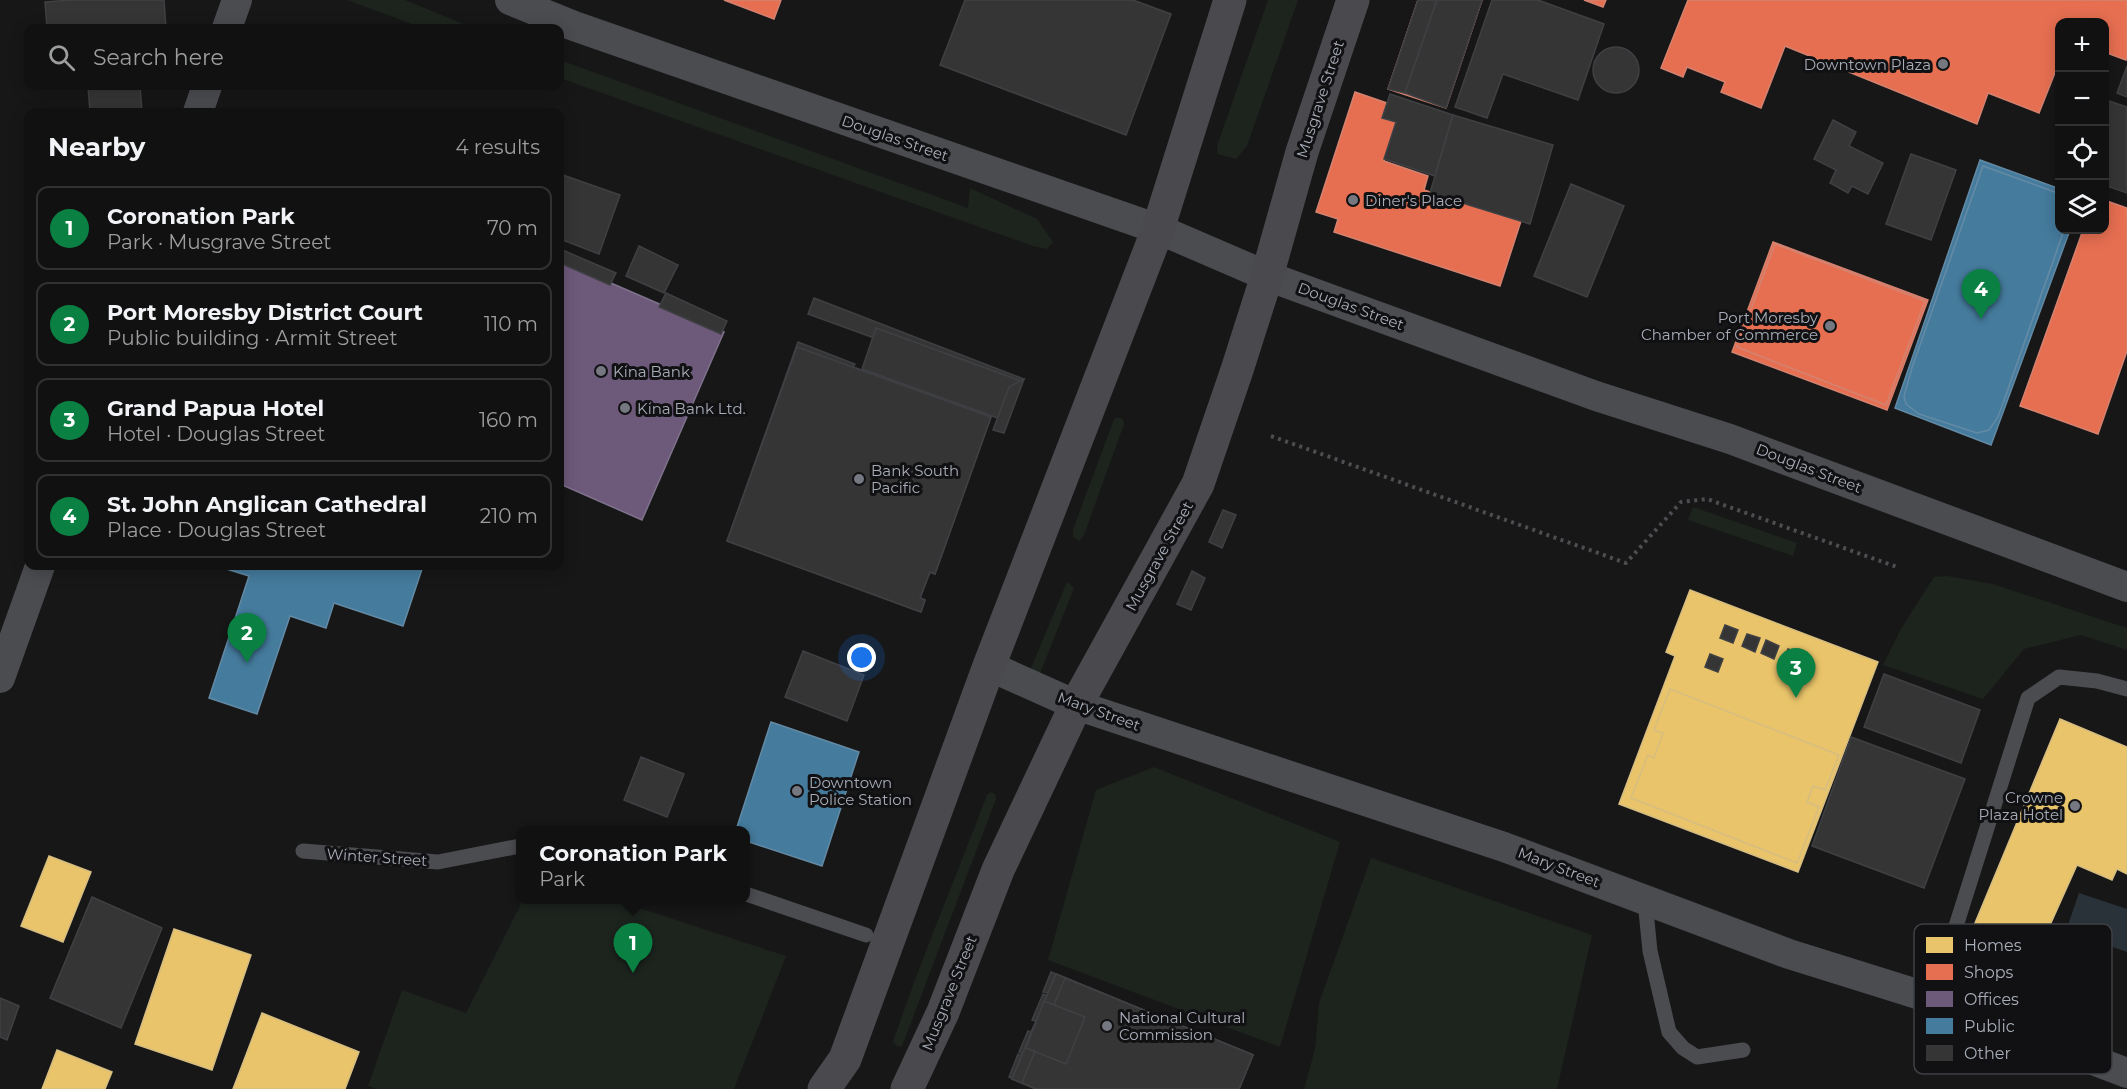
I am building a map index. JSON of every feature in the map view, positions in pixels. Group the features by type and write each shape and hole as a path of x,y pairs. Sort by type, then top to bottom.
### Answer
{"street":[{"path":"228,24 237,0"},
{"name":"Douglas Street","path":"510,0 574,26 1158,229 1267,276 1596,396 1730,439 2127,587"},
{"path":"824,1089 845,1059 989,666 1158,229 1230,0"},
{"name":"Musgrave Street","path":"908,1089 943,1012 998,870 1076,705 1198,484 1267,276 1302,152 1353,0"},
{"path":"199,108 206,90"},
{"path":"0,678 39,570"},
{"name":"Mary Street","path":"989,666 1076,705 1504,847 1789,954 1914,993"},
{"name":"Mary Street","path":"2112,1067 2127,1073"}],"lane":[{"path":"1957,924 2028,698 2060,677 2097,681 2127,689"},
{"name":"Winter Street","path":"303,851 438,862 516,847"},
{"path":"750,895 866,935"},
{"path":"1645,901 1650,951 1669,1032 1683,1048 1698,1057 1743,1050"}],"path":[{"path":"1271,436 1626,563 1681,502 1707,499 1897,567"}],"shaded area":[{"path":"347,0 405,0 463,24 412,24"},
{"path":"1268,0 1298,0 1247,146 1236,159 1218,154 1217,146"},
{"path":"564,61 968,208 970,188 1037,219 1053,242 1047,249 1033,246 564,79"},
{"path":"1118,417 1123,419 1124,424 1080,541 1073,537 1073,530 1114,419"},
{"path":"1693,507 1797,543 1793,556 1688,520"},
{"path":"1947,576 1993,584 2127,628 2127,650 2081,635 2024,649 1983,699 1883,665 1901,629 1934,577"},
{"path":"1067,582 1074,588 1039,676 1032,673 1031,668"},
{"path":"1154,767 1340,842 1280,1047 1048,960 1096,790"},
{"path":"991,792 995,794 996,799 902,1046 898,1047 893,1042 904,1011 987,795"},
{"path":"1371,858 1592,935 1557,1089 1304,1089 1315,1049 1319,1003"},
{"path":"2079,893 2127,909 2127,952 2112,947 2112,924 2068,924"},
{"path":"521,904 627,904 786,956 734,1089 376,1089 368,1086 402,990 466,1013"}],"building: Homes":[{"path":"1690,590 1878,662 1798,872 1619,804 1675,656 1666,652"},
{"path":"1670,689 1839,755 1825,790 1813,786 1807,802 1819,807 1797,863 1631,798 1648,755 1654,758 1663,733 1654,730"},
{"name":"Crowne Plaza Hotel","path":"2060,719 2127,747 2127,874 2117,869 2112,880 2077,865 2051,924 1975,924"},
{"path":"49,856 91,872 63,942 21,926"},
{"path":"174,929 251,955 212,1070 135,1044"},
{"path":"262,1013 359,1052 345,1089 233,1089"},
{"path":"57,1050 112,1072 105,1089 42,1089"}],"building: Shops":[{"path":"724,0 781,0 774,19"},
{"path":"1418,0 1482,0 1446,108 1388,89"},
{"path":"1584,0 1606,0 1603,7"},
{"name":"Downtown Plaza","path":"1688,0 2127,0 2126,60 2109,54 2109,18 2055,18 2055,73 2039,113 1988,93 1977,124 1785,46 1761,108 1721,92 1725,82 1687,67 1683,77 1661,68"},
{"path":"1355,92 1387,103 1382,118 1396,122 1384,161 1428,176 1424,190 1521,221 1500,286 1334,232 1338,219 1316,212"},
{"path":"2109,202 2127,208 2127,351 2098,434 2020,406 2082,234 2109,234"},
{"name":"Port Moresby Chamber of Commerce","path":"1773,242 1928,300 1887,410 1732,352"},
{"name":"Port Moresby Chamber of Commerce","path":"1775,244 1925,301 1886,405 1737,347"},
{"name":"Port Moresby Chamber of Commerce","path":"1775,244 1925,301 1886,405 1737,347"}],"building: Offices":[{"name":"Kina Bank Ltd.","path":"564,263 724,332 642,520 564,486"}],"building: Public":[{"path":"1980,160 2055,187 2055,234 2069,234 1991,445 1895,408"},
{"path":"1983,166 2055,192 2055,234 2063,234 2004,401 1912,368"},
{"path":"1983,166 2055,192 2055,234 2063,234 1998,417 1989,430 1977,433 1919,414 1906,404 1904,396"},
{"path":"230,570 422,570 403,626 334,603 326,628 290,616 257,714 209,698 249,576"},
{"name":"Downtown Police Station","path":"771,722 859,752 822,866 750,842 750,826 737,826"}],"building: Other":[{"path":"164,0 166,24 47,24 45,2"},
{"path":"965,0 1133,0 1171,14 1126,135 940,65"},
{"path":"1418,0 1437,0 1405,93 1388,89"},
{"path":"1437,0 1482,0 1446,108 1405,93"},
{"path":"1492,0 1538,0 1604,24 1578,100 1503,74 1487,118 1455,107"},
{"path":"1616,47 1632,54 1639,70 1632,86 1616,93 1600,86 1593,70 1600,54"},
{"path":"2127,66 2127,97 2117,93"},
{"path":"88,90 140,90 142,108 90,108"},
{"path":"1390,94 1453,115 1435,176 1384,159 1396,122 1382,118"},
{"path":"2109,101 2127,107 2127,193 2109,187"},
{"path":"1453,115 1553,145 1530,224 1430,193"},
{"path":"1833,120 1856,132 1849,146 1883,163 1868,194 1852,186 1848,193 1830,183 1836,170 1814,159"},
{"path":"1911,154 1956,170 1931,240 1886,224"},
{"path":"564,175 620,195 599,254 564,241"},
{"path":"1571,184 1624,206 1587,297 1534,276"},
{"path":"639,246 678,265 664,293 626,276"},
{"path":"564,251 616,273 610,285 564,265"},
{"path":"666,293 727,321 721,334 659,307"},
{"path":"814,298 1024,379 1009,387 808,314"},
{"path":"876,328 1021,381 1006,421 862,369"},
{"name":"Bank South Pacific","path":"798,342 855,364 853,367 991,417 935,574 930,572 920,598 925,600 921,612 727,541"},
{"name":"Bank South Pacific","path":"797,347 991,417 935,574 930,572 920,598 925,600 921,612 727,541"},
{"path":"1024,379 1004,433 993,430 1009,387"},
{"path":"1223,510 1236,515 1222,548 1209,542"},
{"path":"1192,571 1205,578 1191,610 1177,604"},
{"path":"1725,625 1738,630 1733,643 1720,638"},
{"path":"1747,634 1760,638 1755,652 1742,646"},
{"path":"1766,640 1779,646 1774,659 1761,653"},
{"path":"1788,649 1801,654 1796,667 1783,662"},
{"path":"803,651 864,675 847,721 785,697"},
{"path":"1710,654 1723,659 1718,672 1705,667"},
{"path":"1884,674 1980,710 1961,763 1864,727"},
{"path":"1851,737 1965,779 1924,888 1812,846"},
{"path":"641,757 684,774 667,817 624,800"},
{"path":"92,897 162,928 121,1028 50,998"},
{"name":"National Cultural Commission","path":"1051,972 1253,1055 1239,1089 1037,1089 1009,1077 1018,1054 1022,1056 1023,1054 1019,1052 1028,1031 1031,1032 1036,1021 1032,1020 1043,994 1047,996 1048,993 1043,992"},
{"name":"National Cultural Commission","path":"1056,974 1253,1055 1239,1089 1037,1089 1012,1079"},
{"name":"National Cultural Commission","path":"1056,974 1253,1055 1239,1089 1036,1089 1012,1079"},
{"name":"National Cultural Commission","path":"1065,978 1253,1055 1239,1089 1036,1089 1022,1083"},
{"path":"0,998 19,1006 7,1040 0,1037"},
{"path":"1044,1001 1085,1017 1066,1064 1026,1048"}],"place":[{"name":"Downtown Plaza","path":"1943,64"},
{"name":"Diner's Place","path":"1353,200"},
{"name":"St. John Anglican Cathedral","path":"1981,319"},
{"name":"Port Moresby Chamber of Commerce","path":"1830,326"},
{"name":"Kina Bank","path":"601,371"},
{"name":"Kina Bank Ltd.","path":"625,408"},
{"name":"Bank South Pacific","path":"859,479"},
{"name":"Port Moresby District Court","path":"247,663"},
{"name":"Grand Papua Hotel","path":"1796,698"},
{"name":"Downtown Police Station","path":"797,791"},
{"name":"Crowne Plaza Hotel","path":"2075,806"},
{"name":"Coronation Park","path":"633,973"},
{"name":"National Cultural Commission","path":"1107,1026"}]}
